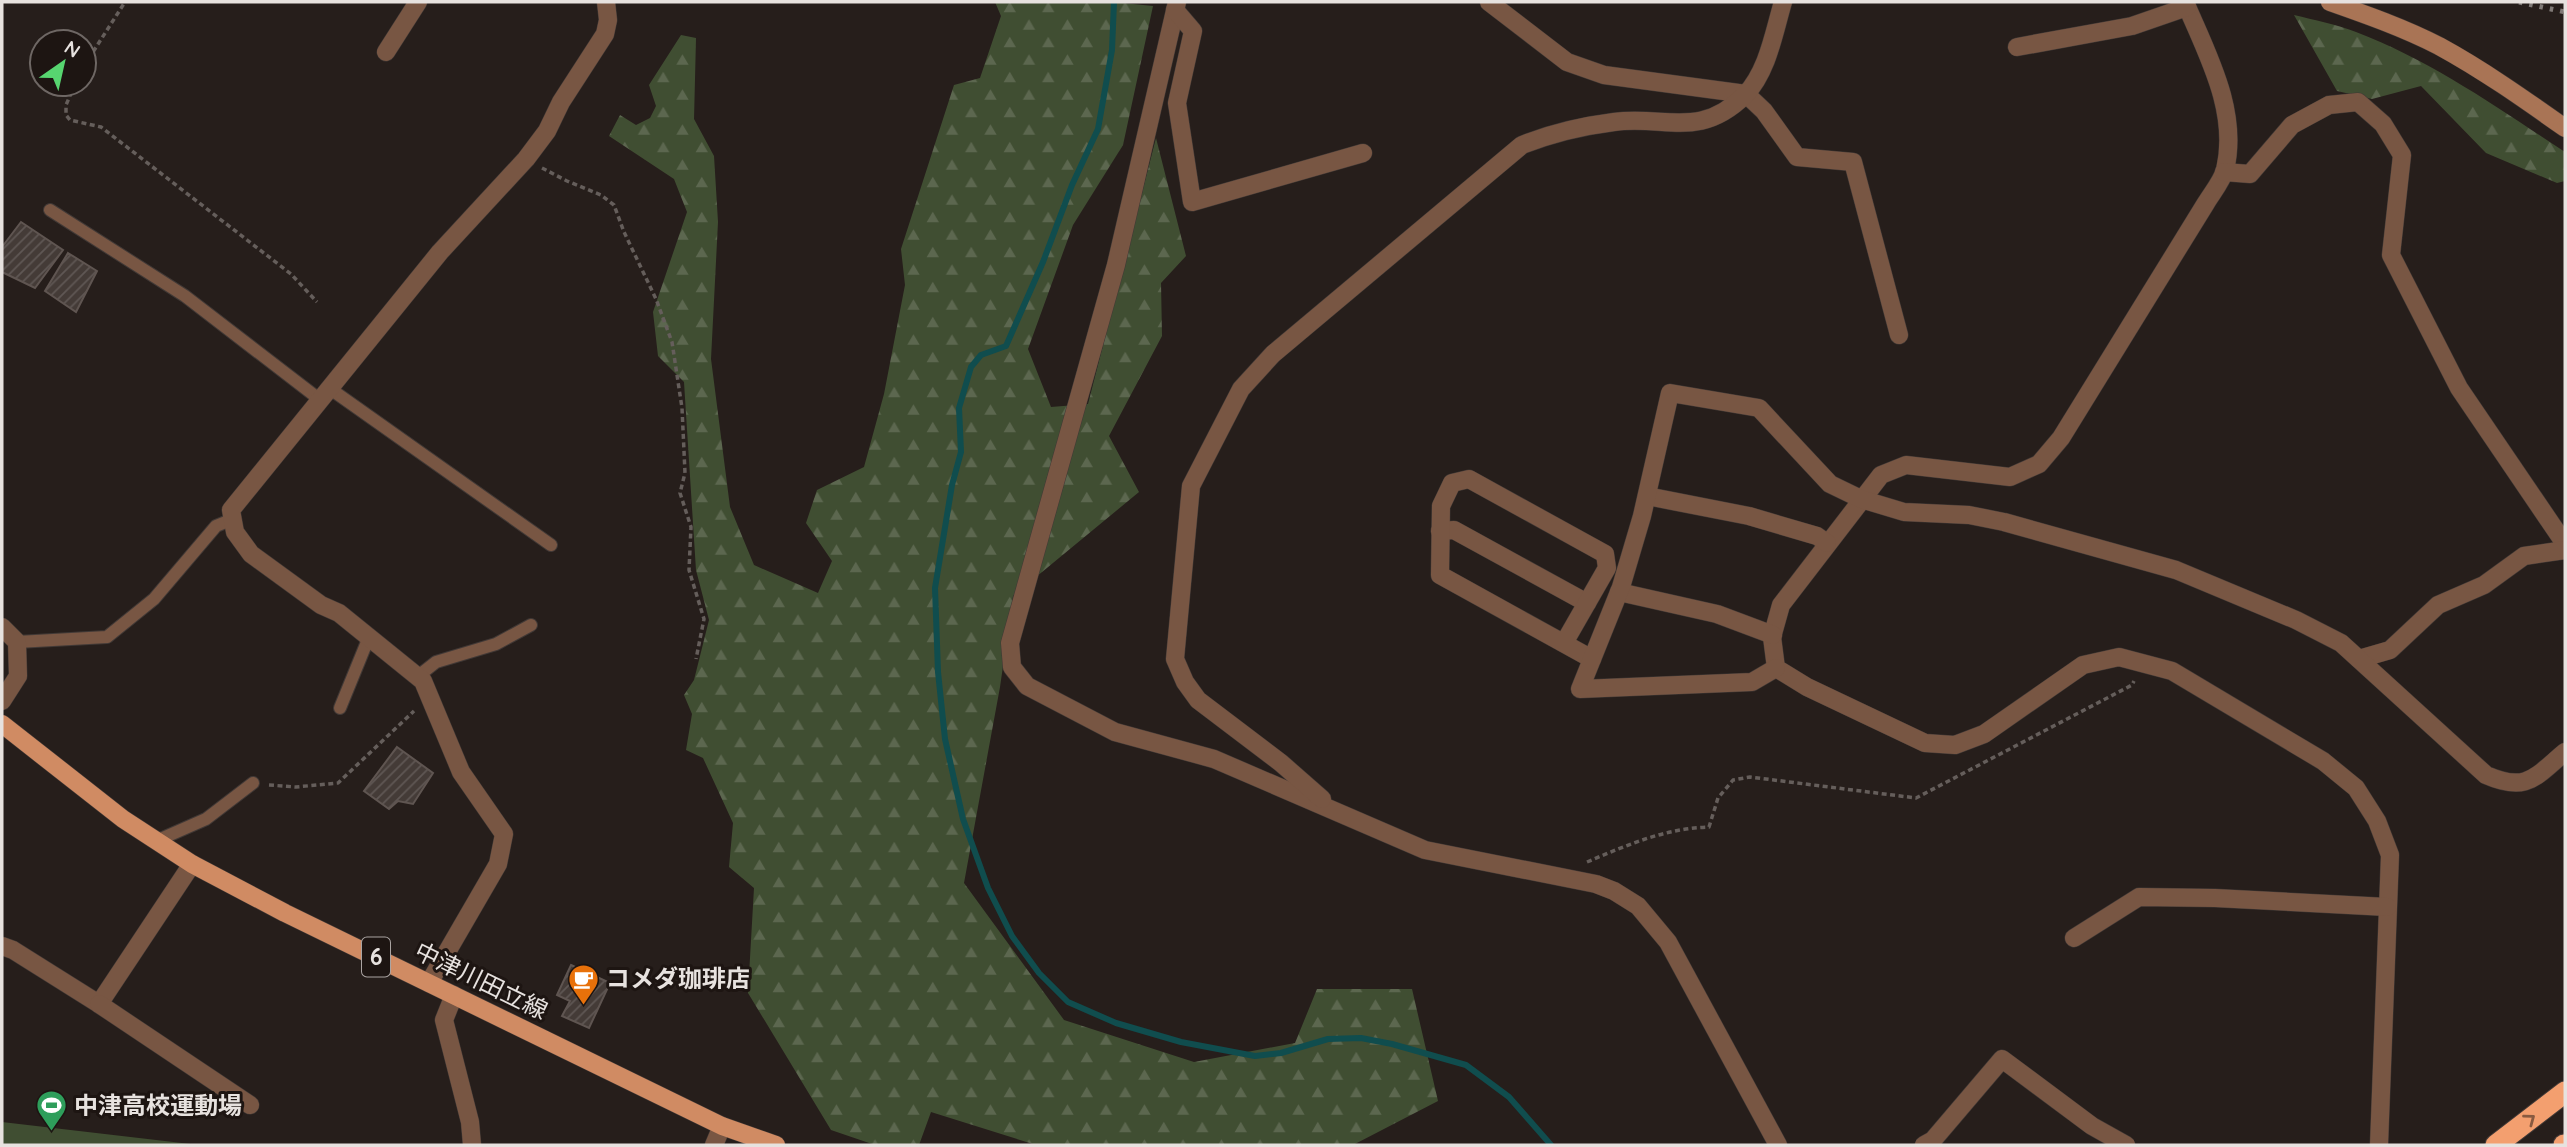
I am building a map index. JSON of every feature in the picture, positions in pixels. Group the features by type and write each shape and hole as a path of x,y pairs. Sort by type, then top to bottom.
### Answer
{"highway":[{"path":"2496,1145 2565,1093"}],"main road":[{"name":"中津川田立線","path":"2,724 123,819 192,864 285,913 722,1126 776,1145"}],"street":[{"path":"386,52 418,2"},
{"path":"429,983 498,864 504,834 461,772 423,681 339,613 321,606 251,554 235,532 231,510 440,252 526,159 547,131 561,102 605,34 608,20 606,2"},
{"path":"1489,2 1567,62 1604,75 1746,93 1764,111 1797,157 1853,162 1899,335"},
{"path":"1333,809 1281,763 1198,700 1185,682 1175,659 1192,486 1241,389 1273,354 1522,145 1553,132 1617,121 1688,124 1722,113 1746,93 1766,60 1783,2"},
{"path":"2330,2 2381,20 2438,46 2487,74 2565,128"},
{"path":"1776,668 1773,635 1781,605 1881,475 1906,465 2010,477 2039,464 2061,438 2224,172 2229,130 2219,83 2186,4 2132,26 2017,47"},
{"path":"1176,6 1192,30 1177,103 1192,202 1363,152"},
{"path":"1176,6 1116,265 1010,643 1012,667 1027,686 1115,732 1214,759 1425,850 1569,881 1596,884 1638,905 1668,942 1778,1145"},
{"path":"2224,172 2250,174 2292,125 2329,105 2358,102 2383,124 2402,155 2391,255 2459,387 2565,544"},
{"path":"1776,668 1752,682 1580,689 1619,592 1647,496 1670,393 1759,408 1830,484 1861,499 1904,512 1969,515 2004,522 2176,570 2296,620 2341,643 2486,775 2505,784 2529,782 2565,752"},
{"path":"1564,643 1607,568 1605,554 1469,479 1452,483 1441,506 1440,575 1592,659"},
{"path":"1647,496 1749,516 1817,536 1828,543"},
{"path":"1440,531 1454,530 1587,603"},
{"path":"2359,659 2390,650 2438,605 2484,585 2524,556 2565,550"},
{"path":"1619,592 1717,614 1773,635"},
{"path":"2,627 17,642 18,676 2,701"},
{"path":"1776,668 1807,687 1925,743 1955,746 1984,734 2082,665 2119,657 2172,671 2323,761 2356,788 2377,821 2390,855 2379,1145"},
{"path":"99,1004 192,864"},
{"path":"2074,938 2139,897 2386,907"},
{"path":"2,946 13,950 99,1004 250,1105"},
{"path":"454,995 444,1020 470,1122 472,1145"},
{"path":"1924,1145 1933,1140 2002,1059 2092,1126 2126,1145"},
{"path":"714,1145 722,1126"}],"lane":[{"path":"50,210 185,296 324,394 551,545"},
{"path":"17,642 107,637 154,599 216,526 233,519"},
{"path":"417,677 436,662 496,643 531,625"},
{"path":"340,708 369,638"},
{"path":"156,841 206,819 253,783"}],"path":[{"path":"98,44 125,2"},
{"path":"69,98 66,115 70,120 101,127 291,274 317,302"},
{"path":"526,159 601,195 614,205 672,342 682,408 685,474 680,493 691,527 689,570 704,619 696,659"},
{"path":"1569,881 1584,863 1633,842 1685,827 1709,827 1718,798 1733,780 1750,777 1916,799 2132,685 2145,664"},
{"path":"253,783 296,787 338,783 430,697"}],"green space":[{"path":"995,2 1113,2 1153,6 1123,145 1073,225 1028,349 1051,407 1088,404 1156,138 1186,256 1161,283 1162,336 1109,436 1139,492 1013,596 1000,687 964,883 1064,1020 1194,1062 1295,1043 1317,989 1412,989 1438,1101 1353,1145 1036,1145 931,1112 919,1145 875,1145 831,1130 748,993 754,888 729,867 733,823 703,758 686,750 692,714 684,695 694,680 709,620 696,570 684,382 658,356 653,312 687,212 674,179 609,136 620,115 636,125 650,118 656,106 649,85 681,35 696,38 694,119 714,156 718,222 711,359 730,507 754,565 818,593 832,561 806,523 817,490 864,467 884,394 905,285 901,249 954,85 980,78 1001,16"},
{"path":"2294,15 2356,32 2411,57 2464,86 2565,152 2565,181 2557,183 2486,153 2421,86 2372,99 2337,91"},
{"name":"中津高校運動場","path":"2,1122 199,1145 2,1145"}],"building":[{"path":"21,222 63,250 35,288 2,272 2,247"},
{"path":"68,253 97,271 76,312 45,291"},
{"path":"397,747 433,773 413,804 398,801 389,809 364,791"},
{"path":"571,965 610,983 589,1028 562,1016 570,1001 557,995"}],"waterway":[{"path":"1114,2 1112,50 1098,129 1006,346 981,355 971,367 959,408 961,452 952,485 935,588 938,672 945,739 963,819 988,888 1012,936 1039,973 1068,1002 1116,1023 1181,1042 1255,1056 1281,1053 1328,1039 1361,1038 1466,1065 1509,1097 1551,1145"}],"railway":[{"path":"2519,2 2565,12"}],"place":[{"name":"コメダ珈琲店","path":"583,1006"},
{"name":"中津高校運動場","path":"51,1133"}]}
